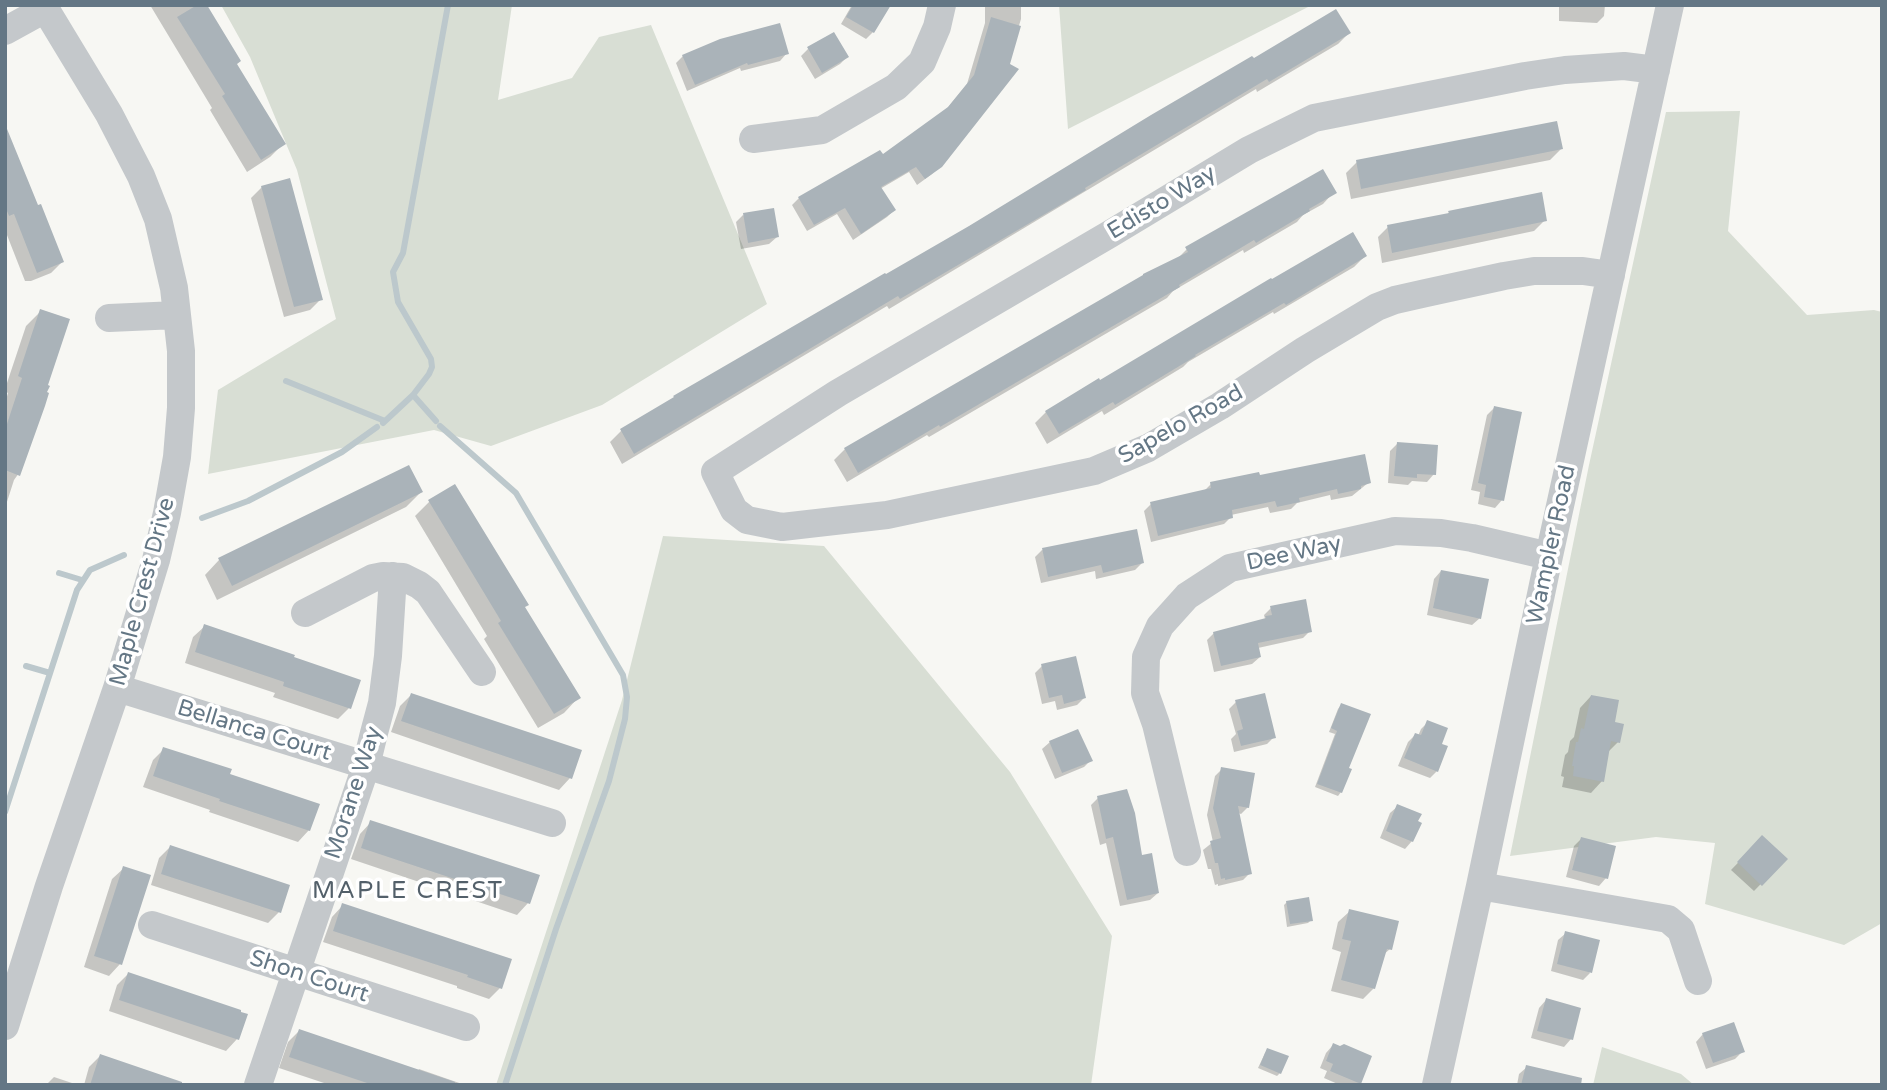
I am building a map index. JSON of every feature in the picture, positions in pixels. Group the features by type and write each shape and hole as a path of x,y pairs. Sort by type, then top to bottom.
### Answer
{"street":[{"path":"753,139 822,130 896,87 922,62 937,27 942,5"},
{"name":"Wampler Road","path":"1436,1085 1670,5"},
{"path":"5,31 44,7"},
{"name":"Maple Crest Drive","path":"5,1026 117,688 156,560 177,457 181,408 181,351 174,288 158,219 141,176 109,114 44,7"},
{"name":"Edisto Way","path":"715,472 850,386 1249,150 1304,122 1344,111 1565,69 1623,66 1657,70"},
{"name":"Sapelo Road","path":"715,472 734,510 747,520 782,527 887,515 1094,471 1148,449 1327,337 1377,307 1395,300 1534,271 1583,271 1611,275"},
{"path":"109,318 177,315"},
{"name":"Dee Way","path":"1187,852 1156,724 1145,693 1146,657 1160,625 1187,596 1230,568 1395,531 1441,533 1472,538 1549,556"},
{"path":"305,613 373,578 393,576 411,581 428,592 482,672"},
{"name":"Morane Way","path":"258,1085 366,766 382,703 393,576"},
{"name":"Bellanca Court","path":"117,688 552,823"},
{"path":"1479,886 1668,919 1681,930 1699,981"},
{"name":"Shon Court","path":"152,925 466,1027"}],"shaded area":[{"path":"221,5 512,5 498,100 572,78 599,37 651,25 767,304 602,405 491,446 434,430 208,474 218,390 336,319 297,170 250,57"},
{"path":"1059,5 1312,5 1068,129"},
{"path":"1740,111 1728,231 1807,315 1874,310 1882,312 1882,923 1844,945 1705,904 1715,843 1656,837 1510,856 1589,465 1666,112"},
{"path":"663,536 824,546 1010,772 1112,936 1091,1085 496,1085 622,700"},
{"path":"1602,1047 1681,1074 1694,1085 1593,1085"}],"building":[{"path":"197,5 207,5 241,61 237,64 286,144 261,160 222,96 225,94 177,17"},
{"path":"853,5 891,5 874,33 846,17"},
{"path":"1336,9 1351,33 1269,82 1267,79 1085,188 1086,190 900,299 898,296 634,454 620,429 969,226 1151,115"},
{"path":"991,17 1021,26 1010,64 1019,69 942,167 925,179 916,167 881,187 896,210 861,234 845,208 814,225 798,197 880,150 883,154 948,107 974,75"},
{"path":"780,23 789,54 748,65 747,63 695,85 682,55 720,39"},
{"path":"834,32 849,57 822,73 807,47"},
{"path":"1557,121 1563,149 1361,189 1356,160"},
{"path":"5,124 64,262 37,273 14,214 9,216 5,206"},
{"path":"1323,169 1337,193 1309,209 1310,211 1256,243 1254,240 1179,285 1180,287 858,473 844,448 1143,274 1188,252 1185,247"},
{"path":"290,178 323,300 294,307 261,186"},
{"path":"1542,192 1547,221 1392,253 1387,225"},
{"path":"774,208 779,237 748,243 743,213"},
{"path":"1353,232 1367,256 1195,355 1115,405 1113,402 1059,434 1045,411"},
{"path":"40,309 70,319 48,385 49,393 45,406 20,476 5,470 5,430 22,378 18,376"},
{"path":"1494,406 1522,412 1504,501 1484,497 1486,485 1478,483"},
{"path":"1397,442 1438,445 1436,475 1417,474 1417,478 1394,476"},
{"path":"1365,454 1371,483 1361,486 1361,489 1338,494 1337,489 1299,498 1300,502 1277,507 1275,501 1232,510 1233,518 1158,536 1150,502 1211,488 1210,482"},
{"path":"409,465 423,492 232,586 218,558"},
{"path":"455,484 529,605 525,607 581,698 554,714 428,500"},
{"path":"1137,529 1144,563 1103,573 1101,565 1048,577 1042,548"},
{"path":"1441,570 1489,579 1481,619 1433,608"},
{"path":"1306,599 1312,632 1258,643 1261,657 1221,666 1213,632 1266,618 1265,616 1272,615 1270,606"},
{"path":"204,624 361,680 351,709 283,686 284,682 195,652"},
{"path":"1076,656 1086,698 1064,704 1062,695 1049,698 1041,664"},
{"path":"411,693 582,750 572,779 401,721"},
{"path":"1265,693 1276,738 1241,746 1237,731 1243,729 1235,700"},
{"path":"1591,695 1619,700 1615,722 1624,724 1620,743 1611,741 1604,782 1573,776 1576,742 1581,728 1584,729"},
{"path":"1341,703 1371,714 1342,793 1317,784 1337,731 1331,728"},
{"path":"1427,720 1448,728 1442,744 1448,746 1438,772 1404,758 1415,733 1421,735"},
{"path":"1078,729 1093,761 1062,773 1049,741"},
{"path":"163,747 232,769 230,774 320,804 310,831 153,776"},
{"path":"1221,767 1255,773 1249,808 1238,806 1252,874 1225,880 1221,879 1210,841 1221,838 1213,808"},
{"path":"1127,789 1135,813 1142,855 1152,853 1159,893 1127,900 1113,837 1106,839 1097,796"},
{"path":"1397,804 1422,814 1418,821 1422,823 1413,842 1386,831"},
{"path":"370,820 540,875 530,904 361,848"},
{"path":"1762,835 1788,859 1762,886 1737,862"},
{"path":"1581,837 1616,846 1608,879 1572,870"},
{"path":"170,845 290,885 281,913 161,874"},
{"path":"123,866 151,875 122,965 94,956"},
{"path":"1309,897 1313,921 1290,924 1286,901"},
{"path":"342,903 512,959 502,989 467,977 468,975 333,931"},
{"path":"1349,909 1399,921 1392,950 1387,949 1375,989 1341,980 1351,941 1342,939"},
{"path":"1565,931 1600,940 1592,973 1557,964"},
{"path":"128,972 248,1014 239,1040 119,1000"},
{"path":"1546,998 1581,1008 1573,1040 1537,1031"},
{"path":"1734,1022 1745,1052 1713,1063 1702,1033"},
{"path":"299,1029 455,1082 455,1085 373,1085 289,1057"},
{"path":"1333,1043 1340,1046 1344,1044 1372,1056 1361,1084 1330,1071 1333,1064 1326,1061"},
{"path":"1267,1048 1289,1056 1281,1074 1260,1065"},
{"path":"100,1054 182,1082 182,1085 90,1085"},
{"path":"1526,1065 1582,1078 1581,1085 1521,1085"}],"waterway":[{"path":"383,423 413,395 432,367 431,359 398,302 393,272 403,253 448,5"},
{"path":"286,381 385,421"},
{"path":"413,395 436,421"},
{"path":"440,426 516,493 623,675 627,697 625,719 609,781 556,929 505,1085"},
{"path":"202,518 248,501 342,452 377,427"},
{"path":"5,812 77,590 90,570 124,555"},
{"path":"59,573 82,580"},
{"path":"26,666 50,673"}],"district":[{"name":"MAPLE CREST","path":"408,892"}]}
